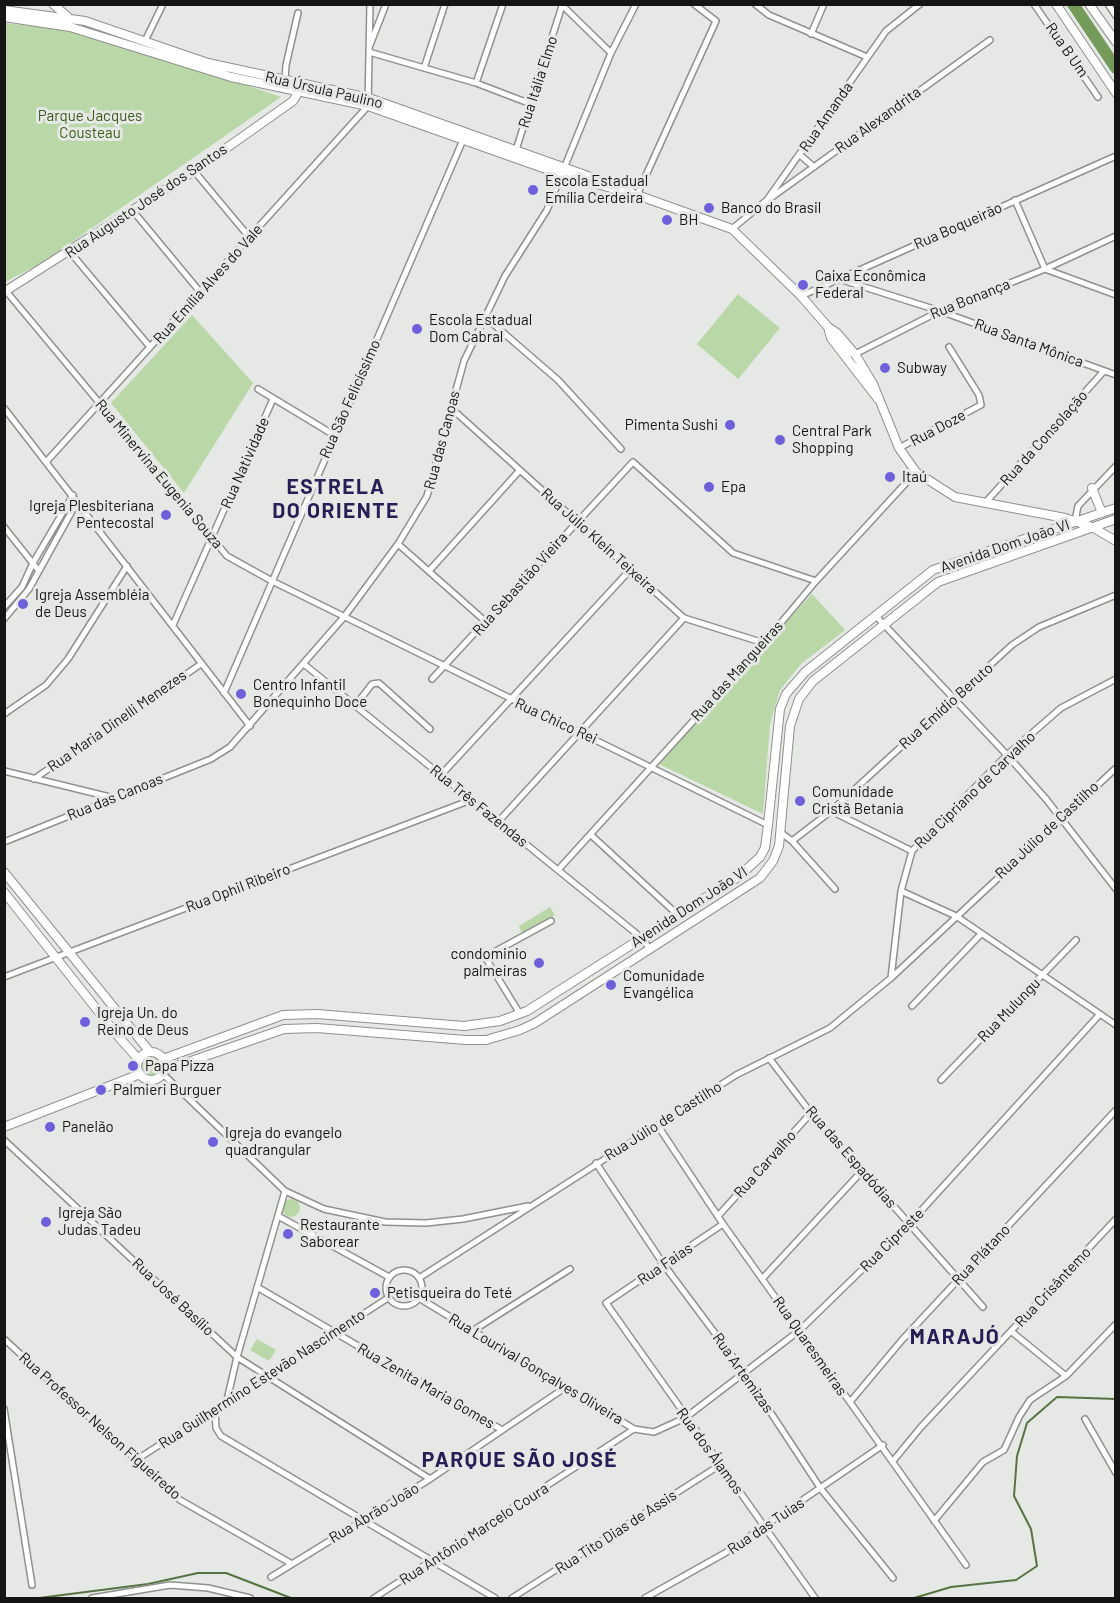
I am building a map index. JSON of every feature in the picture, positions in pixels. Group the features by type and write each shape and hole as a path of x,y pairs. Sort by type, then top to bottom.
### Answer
{"main road":[{"path":"53,4 70,19"},
{"path":"1056,4 1116,93"},
{"path":"1089,4 1116,42"},
{"name":"Rua Úrsula Paulino","path":"4,10 70,19 145,40 208,63 286,84"},
{"name":"Rua Úrsula Paulino","path":"4,17 70,27 221,74 302,87 369,102 515,153 560,174 637,195 732,229 801,296 855,354 873,384 899,448 916,472 955,497 1075,521 1092,527 1116,541"},
{"path":"285,107 286,84"},
{"name":"Rua Úrsula Paulino","path":"302,87 316,94 369,102 463,140 564,166 621,185 637,195"},
{"name":"Rua Augusto José dos Santos","path":"5,291 70,252 194,171 295,100 302,87"},
{"path":"295,100 316,94"},
{"name":"Rua Úrsula Paulino","path":"828,327 831,338 878,399"},
{"path":"1092,488 1102,513"},
{"name":"Avenida Dom João VI","path":"163,1059 283,1015 317,1014 465,1026 492,1023 524,1013 679,916 751,867 765,848 777,726 786,694 805,672 933,570 1116,508"},
{"name":"Avenida Dom João VI","path":"164,1072 284,1029 317,1028 486,1040 520,1030 534,1023 760,878 773,861 780,832 790,726 799,699 813,681 938,582 1116,519"},
{"path":"4,872 150,1052 163,1059 164,1072 151,1081 140,1074"},
{"path":"4,892 139,1060 140,1074"},
{"path":"524,1013 534,1023"},
{"path":"139,1060 150,1052"},
{"path":"4,1127 140,1074"}],"street":[{"path":"145,40 163,4"},
{"path":"369,102 370,4"},
{"path":"369,49 386,4"},
{"path":"424,68 445,4"},
{"path":"476,83 503,4"},
{"name":"Rua das Canoas","path":"4,842 212,759 230,747 250,726 344,617 398,544 427,496 464,361 505,276 547,210 611,53 636,4"},
{"path":"637,195 716,21 694,4"},
{"path":"755,4 769,15 867,57"},
{"path":"810,34 824,4"},
{"name":"Rua Amanda","path":"732,229 767,200 885,31 920,4"},
{"name":"Rua B Um","path":"1035,4 1098,97"},
{"path":"1108,4 1116,16"},
{"path":"561,5 611,53"},
{"name":"Rua Itália Elmo","path":"515,153 561,5"},
{"path":"286,84 285,65 298,13"},
{"name":"Rua Alexandrita","path":"767,200 990,40"},
{"path":"369,49 476,83 531,104"},
{"name":"Rua Emília Alves do Vale","path":"47,461 201,293 369,102"},
{"name":"Rua São Felicíssimo","path":"224,693 463,140"},
{"path":"800,155 814,167"},
{"name":"Rua Boqueirão","path":"801,296 1116,156"},
{"path":"194,171 250,238"},
{"path":"1015,200 1045,269 1116,295"},
{"path":"133,211 201,293"},
{"name":"Rua Bonança","path":"855,354 940,311 1045,269 1116,236"},
{"path":"70,252 150,347"},
{"name":"Rua Santa Mônica","path":"840,279 940,311 1116,375"},
{"name":"Rua Minervina Eugenia Souza","path":"5,291 227,556 344,617"},
{"path":"484,316 558,380 621,449"},
{"path":"831,338 837,340 850,354 855,354"},
{"name":"Rua Doze","path":"899,448 981,405 979,395 948,347"},
{"name":"Rua da Consolação","path":"984,504 1104,371"},
{"path":"258,389 334,435"},
{"name":"Rua Natividade","path":"173,625 273,399"},
{"path":"4,408 250,726"},
{"name":"Rua Júlio Klein Teixeira","path":"451,408 684,618 764,643"},
{"name":"Rua Sebastião Vieira","path":"432,679 446,667 485,621 633,462 733,553 816,581"},
{"path":"1075,521 1078,506 1092,488 1116,466"},
{"path":"429,571 520,470"},
{"name":"Rua das Mangueiras","path":"558,870 916,472"},
{"path":"4,608 22,587 33,563 73,495"},
{"path":"4,619 19,604 77,502"},
{"path":"4,527 39,571"},
{"path":"398,544 485,621"},
{"path":"4,714 46,685 68,659 127,566"},
{"path":"441,775 630,570"},
{"name":"Rua Emídio Beruto","path":"792,841 831,811 1012,645 1039,627 1116,595"},
{"path":"875,615 1007,755 1116,889"},
{"name":"Rua Chico Rei","path":"344,617 768,825"},
{"path":"498,822 684,618"},
{"name":"Rua Maria Dinelli Menezes","path":"34,778 201,664"},
{"name":"Rua Três Fazendas","path":"304,665 643,939 651,950"},
{"name":"Rua Cipriano de Carvalho","path":"891,978 901,891 912,851 1007,755 1061,708 1116,679"},
{"path":"355,706 372,684 379,683 430,729"},
{"name":"Rua Júlio de Castilho","path":"164,1072 285,1191 324,1209 385,1222 426,1223 462,1220 532,1205 736,1075 830,1028 891,978 1116,768"},
{"path":"4,771 114,798"},
{"name":"Rua Ophil Ribeiro","path":"4,976 471,800"},
{"path":"831,811 912,851"},
{"path":"780,832 792,841 835,889"},
{"path":"591,835 679,916"},
{"path":"901,891 956,916 1116,1025"},
{"path":"524,1013 485,957 551,921"},
{"path":"912,1006 981,934"},
{"name":"Rua Mulungu","path":"941,1080 1077,940"},
{"name":"Rua Cipreste","path":"654,1432 685,1418 800,1330 909,1224 1100,1014"},
{"name":"Rua das Espadódias","path":"769,1058 811,1113 863,1170 957,1281 983,1307"},
{"name":"Rua Plátano","path":"850,1402 902,1340 1116,1110"},
{"name":"Rua Carvalho","path":"718,1216 811,1113"},
{"name":"Rua Quaresmeiras","path":"658,1126 723,1224 883,1445 966,1565"},
{"name":"Rua José Basílio","path":"4,1140 237,1357 430,1479"},
{"name":"Rua Artemizas","path":"596,1163 664,1265 744,1372 821,1489 893,1578"},
{"path":"762,1279 863,1170"},
{"path":"227,1401 237,1357 285,1191"},
{"path":"419,1278 532,1205"},
{"path":"278,1216 389,1277"},
{"name":"Rua Crisântemo","path":"893,1461 921,1427 1116,1219"},
{"name":"Rua Faias","path":"606,1303 723,1224"},
{"path":"474,1330 570,1269"},
{"path":"408,1270 419,1278 422,1288 419,1298 404,1306 388,1298 386,1284 394,1272 408,1270"},
{"name":"Rua Zenita Maria Gomes","path":"257,1287 502,1430"},
{"name":"Rua Guilhermino Estevão Nascimento","path":"136,1460 388,1298"},
{"name":"Rua Lourival Gonçalves Oliveira","path":"419,1298 634,1429 654,1432"},
{"name":"Rua dos Álamos","path":"606,1303 815,1599"},
{"path":"934,1521 982,1462 1004,1450 1019,1417 1030,1400 1066,1376 1116,1324"},
{"path":"1011,1332 1066,1376"},
{"name":"Rua Professor Nelson Figueiredo","path":"4,1339 180,1500 292,1564"},
{"name":"Rua Abrão João","path":"271,1577 430,1479 566,1387"},
{"path":"4,1409 32,1586"},
{"path":"216,1410 216,1428 221,1436 495,1599"},
{"path":"1085,1419 1116,1473"},
{"name":"Rua Antônio Marcelo Coura","path":"374,1599 634,1429"},
{"name":"Rua das Tuias","path":"645,1599 716,1559 883,1445"},
{"name":"Rua Tito Dias de Assis","path":"512,1599 720,1465"},
{"path":"92,1599 170,1585 199,1587 249,1599"}],"green space":[{"name":"Parque Jacques Cousteau","path":"5,23 67,30 138,48 281,97 43,262 5,282"},
{"path":"738,294 780,328 738,379 697,344"},
{"path":"192,315 253,383 184,493 111,403"},
{"path":"812,594 845,630 801,664 780,690 770,724 763,814 657,763"},
{"path":"550,907 555,915 522,934 519,926"},
{"path":"151,1054 156,1055 162,1061 162,1071 156,1077 151,1078 146,1077 140,1071 139,1066 140,1061 146,1055"},
{"path":"287,1199 295,1199 300,1204 298,1215 287,1217 282,1212 282,1204"},
{"path":"257,1339 276,1350 269,1361 250,1350"}],"waterway":[{"path":"1073,4 1116,68"},
{"path":"914,1598 951,1587 1016,1580 1037,1566 1031,1529 1014,1496 1017,1456 1027,1423 1057,1397 1116,1399"},
{"path":"39,1598 148,1584 198,1573 226,1573 291,1598"}],"place":[{"name":"Escola Estadual Emília Cerdeira","path":"533,190"},
{"name":"Banco do Brasil","path":"709,208"},
{"name":"BH","path":"667,220"},
{"name":"Caixa Econômica Federal","path":"803,285"},
{"name":"Escola Estadual Dom Cabral","path":"417,329"},
{"name":"Subway","path":"885,368"},
{"name":"Pimenta Sushi","path":"730,425"},
{"name":"Central Park Shopping","path":"780,440"},
{"name":"Itaú","path":"890,477"},
{"name":"Epa","path":"709,487"},
{"name":"Igreja Plesbiteriana Pentecostal","path":"166,515"},
{"name":"Igreja Assembléia de Deus","path":"23,604"},
{"name":"Centro Infantil Bonequinho Doce","path":"241,694"},
{"name":"Comunidade Cristã Betania","path":"800,801"},
{"name":"condominio palmeiras","path":"539,963"},
{"name":"Comunidade Evangélica","path":"611,985"},
{"name":"Igreja Un. do Reino de Deus","path":"85,1022"},
{"name":"Papa Pizza","path":"133,1066"},
{"name":"Palmieri Burguer","path":"101,1090"},
{"name":"Panelão","path":"50,1127"},
{"name":"Igreja do evangelo quadrangular","path":"213,1142"},
{"name":"Igreja São Judas Tadeu","path":"46,1222"},
{"name":"Restaurante Saborear","path":"288,1234"},
{"name":"Petisqueira do Teté","path":"375,1293"}],"district":[{"name":"ESTRELA DO ORIENTE","path":"336,499"},
{"name":"MARAJÓ","path":"955,1337"},
{"name":"PARQUE SÃO JOSÉ","path":"520,1460"}]}
